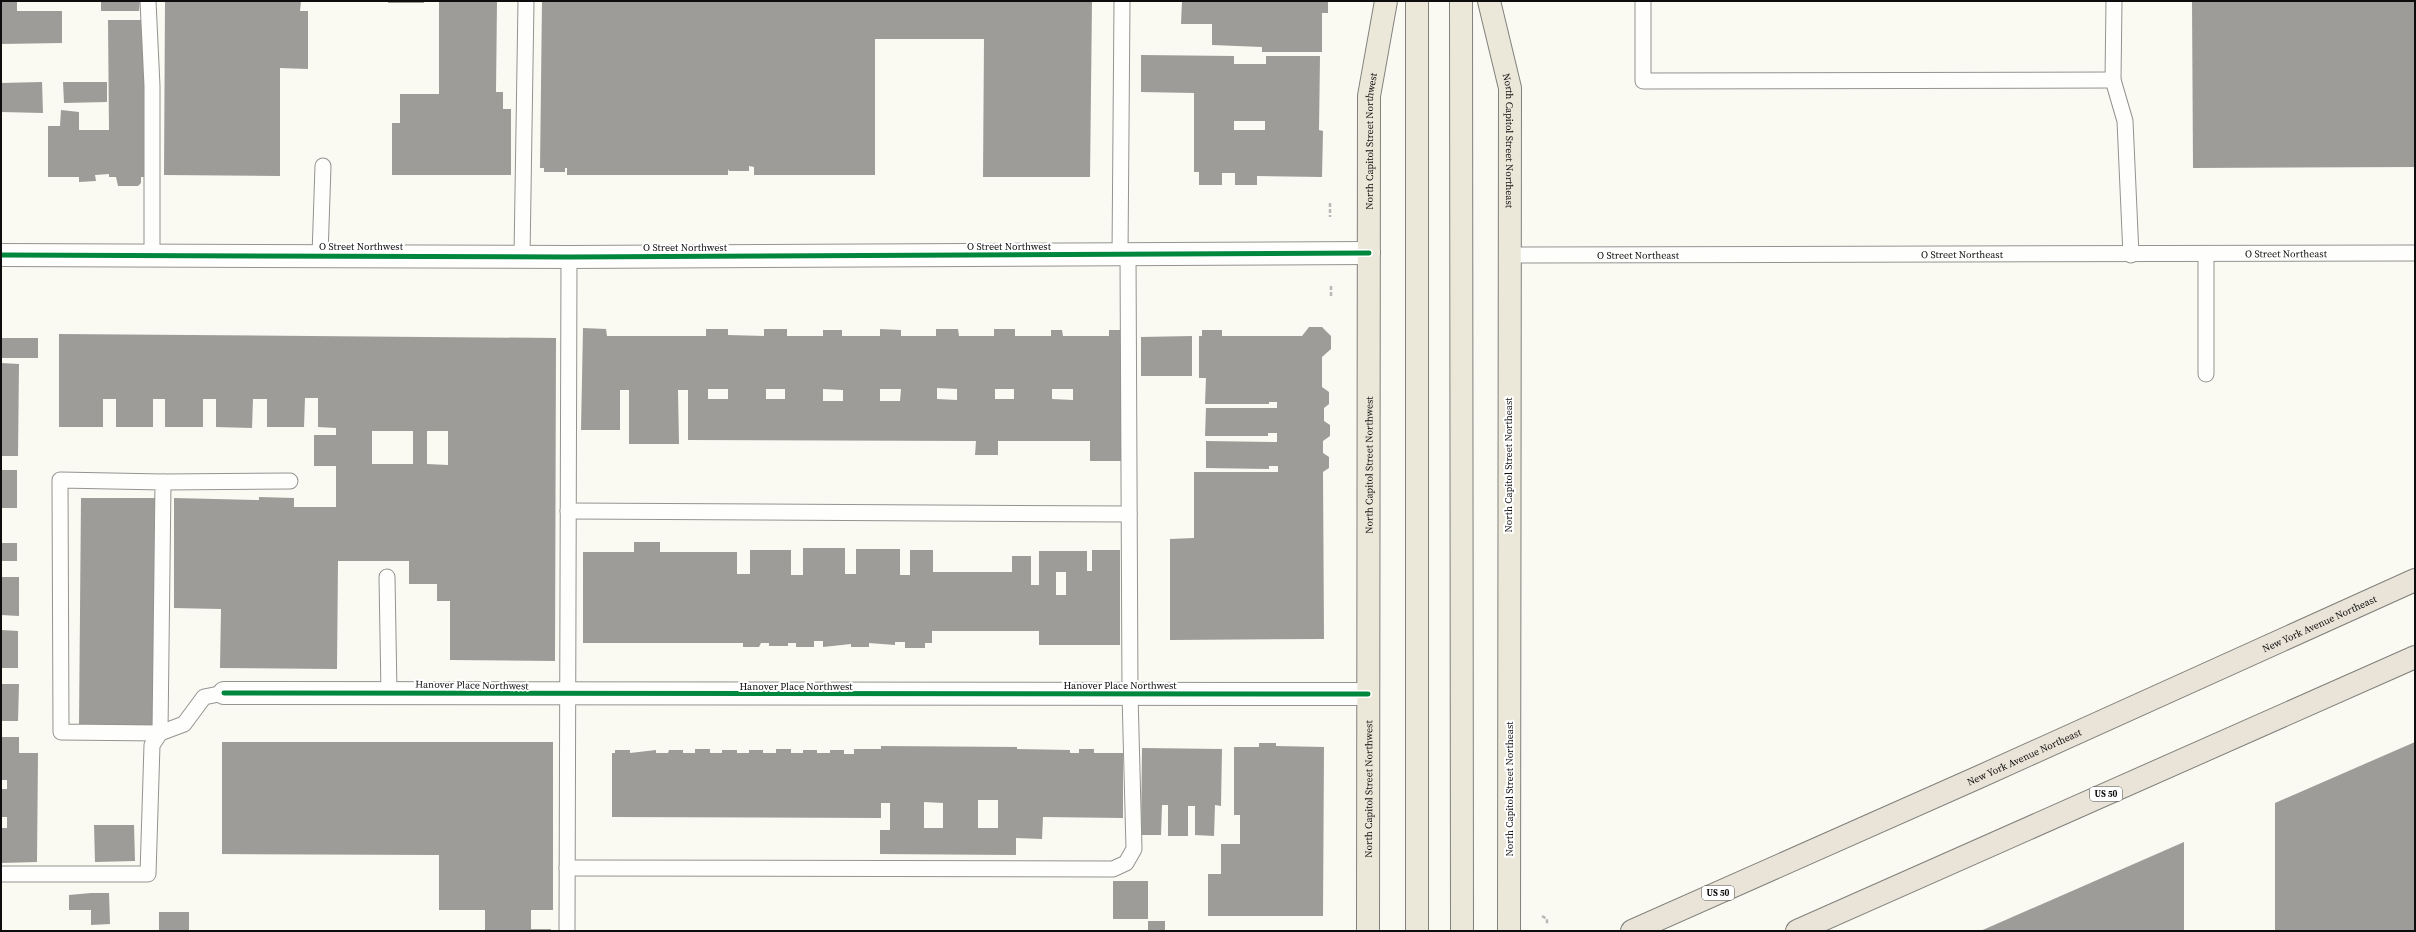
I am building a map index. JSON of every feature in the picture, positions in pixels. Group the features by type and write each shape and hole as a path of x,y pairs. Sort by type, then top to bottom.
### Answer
{"highway":[{"name":"New York Avenue Northeast","path":"1632,931 1979,777 2415,580"},
{"name":"US 50","path":"1797,931 2415,657"}],"main road":[{"name":"North Capitol Street Northwest","path":"1368,931 1370,96 1386,1"},
{"path":"1417,1 1417,931"},
{"path":"1461,1 1462,931"},
{"name":"North Capitol Street Northeast","path":"1489,1 1510,88 1508,255 1509,931"}],"street":[{"name":"O Street Northwest","path":"1,255 569,257 1369,253"},
{"name":"Hanover Place Northwest","path":"224,693 568,695 1368,694"}],"lane":[{"path":"148,1 152,86 152,255"},
{"path":"522,256 526,1"},
{"path":"567,868 1113,869 1126,863 1134,849 1130,694 1122,1"},
{"path":"1643,1 1643,80 2113,80"},
{"path":"2114,1 2113,80 2125,121 2131,255"},
{"path":"320,255 323,166"},
{"name":"O Street Northeast","path":"1508,255 2131,255 2415,253"},
{"path":"2206,254 2206,374"},
{"path":"567,931 569,257"},
{"path":"224,693 204,697 184,724 160,733 61,732 60,480 163,482 290,481"},
{"path":"1,874 148,874 152,745 160,733 163,482"},
{"path":"568,511 1129,514"},
{"path":"387,577 389,693"}],"path":[{"path":"1330,203 1330,217"},
{"path":"1331,283 1331,298"},
{"path":"1547,919 1547,925"}],"building":[{"path":"1,1 17,1 17,11 62,11 62,43 1,44"},
{"path":"101,1 140,1 139,11 101,11"},
{"path":"165,1 301,1 300,11 308,11 308,69 280,68 280,176 164,175"},
{"path":"388,1 424,1 424,3 388,3"},
{"path":"439,1 497,1 496,92 503,92 503,109 511,109 511,175 392,175 392,123 400,123 400,94 439,94"},
{"path":"542,1 1092,1 1090,177 983,177 984,39 875,39 875,175 754,175 754,167 749,166 749,171 729,171 728,169 728,175 567,175 567,168 565,168 565,172 544,172 544,168 540,168"},
{"path":"1182,1 1328,1 1328,13 1322,13 1322,52 1262,52 1262,47 1212,45 1212,24 1181,24"},
{"path":"2192,1 2415,1 2415,167 2193,168"},
{"path":"108,20 146,20 147,177 141,177 141,183 138,186 118,186 116,177 109,177 109,174 95,175 96,181 79,182 79,177 48,177 48,126 60,126 61,110 79,112 79,130 109,130"},
{"path":"1141,55 1234,56 1234,64 1266,64 1266,56 1320,56 1319,130 1323,131 1322,177 1257,176 1257,185 1235,185 1235,173 1222,173 1222,185 1199,185 1199,172 1194,172 1194,93 1141,92","holes":["1234,121 1265,121 1265,130 1234,130"]},
{"path":"42,82 43,113 1,112 1,83"},
{"path":"63,82 107,82 107,102 64,103"},
{"path":"1309,327 1322,327 1331,336 1331,349 1322,357 1322,387 1329,392 1329,404 1324,408 1324,421 1330,425 1330,436 1323,441 1323,453 1329,457 1329,468 1323,472 1324,639 1170,640 1170,539 1194,538 1194,472 1278,472 1278,466 1269,466 1269,469 1206,468 1206,441 1277,442 1277,433 1268,433 1268,436 1205,436 1206,408 1277,408 1277,402 1269,402 1269,404 1205,404 1206,378 1199,378 1199,336 1202,336 1202,330 1222,330 1222,336 1302,336"},
{"path":"583,328 606,329 607,336 706,336 706,329 728,329 728,335 764,336 764,329 787,329 787,336 823,336 823,330 842,330 842,336 880,336 880,329 901,330 901,336 936,336 936,329 958,329 959,336 994,336 994,329 1015,329 1015,336 1051,336 1051,330 1062,330 1063,336 1109,336 1109,330 1124,330 1122,461 1090,461 1090,441 998,441 998,455 975,455 976,441 688,440 688,390 678,390 679,444 629,444 629,390 620,390 620,430 581,430","holes":["937,388 957,389 957,400 937,399","708,389 728,389 728,399 708,399","766,389 785,389 785,399 766,399","823,389 843,390 843,401 823,401","880,389 901,389 900,401 880,401","995,389 1014,389 1014,399 995,399","1052,389 1073,389 1073,400 1052,399"]},
{"path":"59,334 556,338 555,661 450,660 450,601 437,601 437,584 409,584 409,561 338,561 337,669 220,668 221,609 174,608 174,498 259,500 259,497 294,498 294,507 336,507 336,466 314,466 314,435 336,435 336,428 318,427 318,398 305,398 304,427 267,427 267,399 253,399 252,428 216,427 216,399 203,399 203,427 165,427 165,399 153,399 153,427 116,427 116,399 103,399 103,427 59,427","holes":["372,431 413,431 413,464 372,464","427,431 448,431 448,465 427,464"]},
{"path":"1192,336 1192,376 1141,376 1141,337"},
{"path":"1,338 38,338 38,358 1,358"},
{"path":"1,363 19,364 18,456 1,456"},
{"path":"1,470 17,470 17,508 1,508"},
{"path":"81,498 155,498 153,728 79,726"},
{"path":"634,542 660,542 660,552 737,552 737,574 750,574 750,550 791,550 791,575 803,575 803,548 845,548 845,574 856,574 856,549 900,549 900,575 910,575 910,550 933,550 933,572 1012,572 1012,556 1031,556 1031,585 1039,585 1039,551 1087,551 1087,571 1092,571 1092,550 1120,550 1120,645 1039,645 1039,631 932,631 932,643 925,643 925,648 905,648 905,642 895,642 895,645 869,643 869,647 851,647 851,644 823,647 823,641 814,641 814,647 796,647 796,643 788,643 788,646 769,646 769,643 761,643 759,647 743,647 743,643 583,643 583,552 634,552","holes":["1056,572 1066,572 1066,595 1056,595"]},
{"path":"1,543 17,543 17,561 1,561"},
{"path":"1,577 19,577 19,616 1,615"},
{"path":"1,630 18,631 18,668 1,668"},
{"path":"1,684 19,684 18,721 1,721"},
{"path":"1,737 19,737 19,753 38,753 37,862 1,863 1,828 7,828 7,817 1,817 1,789 7,789 7,780 1,780"},
{"path":"222,742 553,742 553,910 531,910 531,929 551,929 551,931 485,931 485,910 439,910 439,855 222,854"},
{"path":"2415,742 2415,931 2275,931 2275,803"},
{"path":"1259,743 1276,743 1276,746 1324,747 1323,916 1208,916 1208,874 1221,874 1221,844 1240,844 1240,815 1234,815 1234,747 1259,747"},
{"path":"881,746 1017,747 1017,749 1070,750 1070,753 1079,753 1079,749 1094,749 1094,753 1123,753 1123,818 1043,817 1042,839 1016,838 1016,855 880,854 880,830 890,830 890,803 881,803 881,818 612,817 612,753 615,753 615,750 630,750 630,753 656,750 656,753 668,753 669,750 683,750 683,753 695,753 695,749 710,749 710,753 722,753 722,750 737,750 737,753 749,753 749,750 763,750 763,753 776,753 776,749 791,749 791,753 803,753 803,750 817,750 817,753 830,753 830,750 844,750 844,754 854,754 854,749 881,749","holes":["978,800 998,800 998,828 978,828","924,802 943,803 943,828 924,828"]},
{"path":"1142,748 1222,749 1221,806 1215,805 1214,836 1195,835 1195,806 1188,806 1188,836 1168,836 1168,805 1162,805 1161,835 1141,835"},
{"path":"94,825 134,825 135,861 95,862"},
{"path":"2184,842 2184,931 1980,931 1985,929"},
{"path":"1113,881 1148,881 1148,919 1113,919"},
{"path":"109,893 110,924 91,925 91,910 69,910 69,895"},
{"path":"159,912 189,912 189,931 159,931"},
{"path":"1148,921 1165,921 1165,931 1148,931"}],"cycle path":[{"path":"1,255 569,257 1369,253"},
{"path":"224,693 1368,694"}]}
